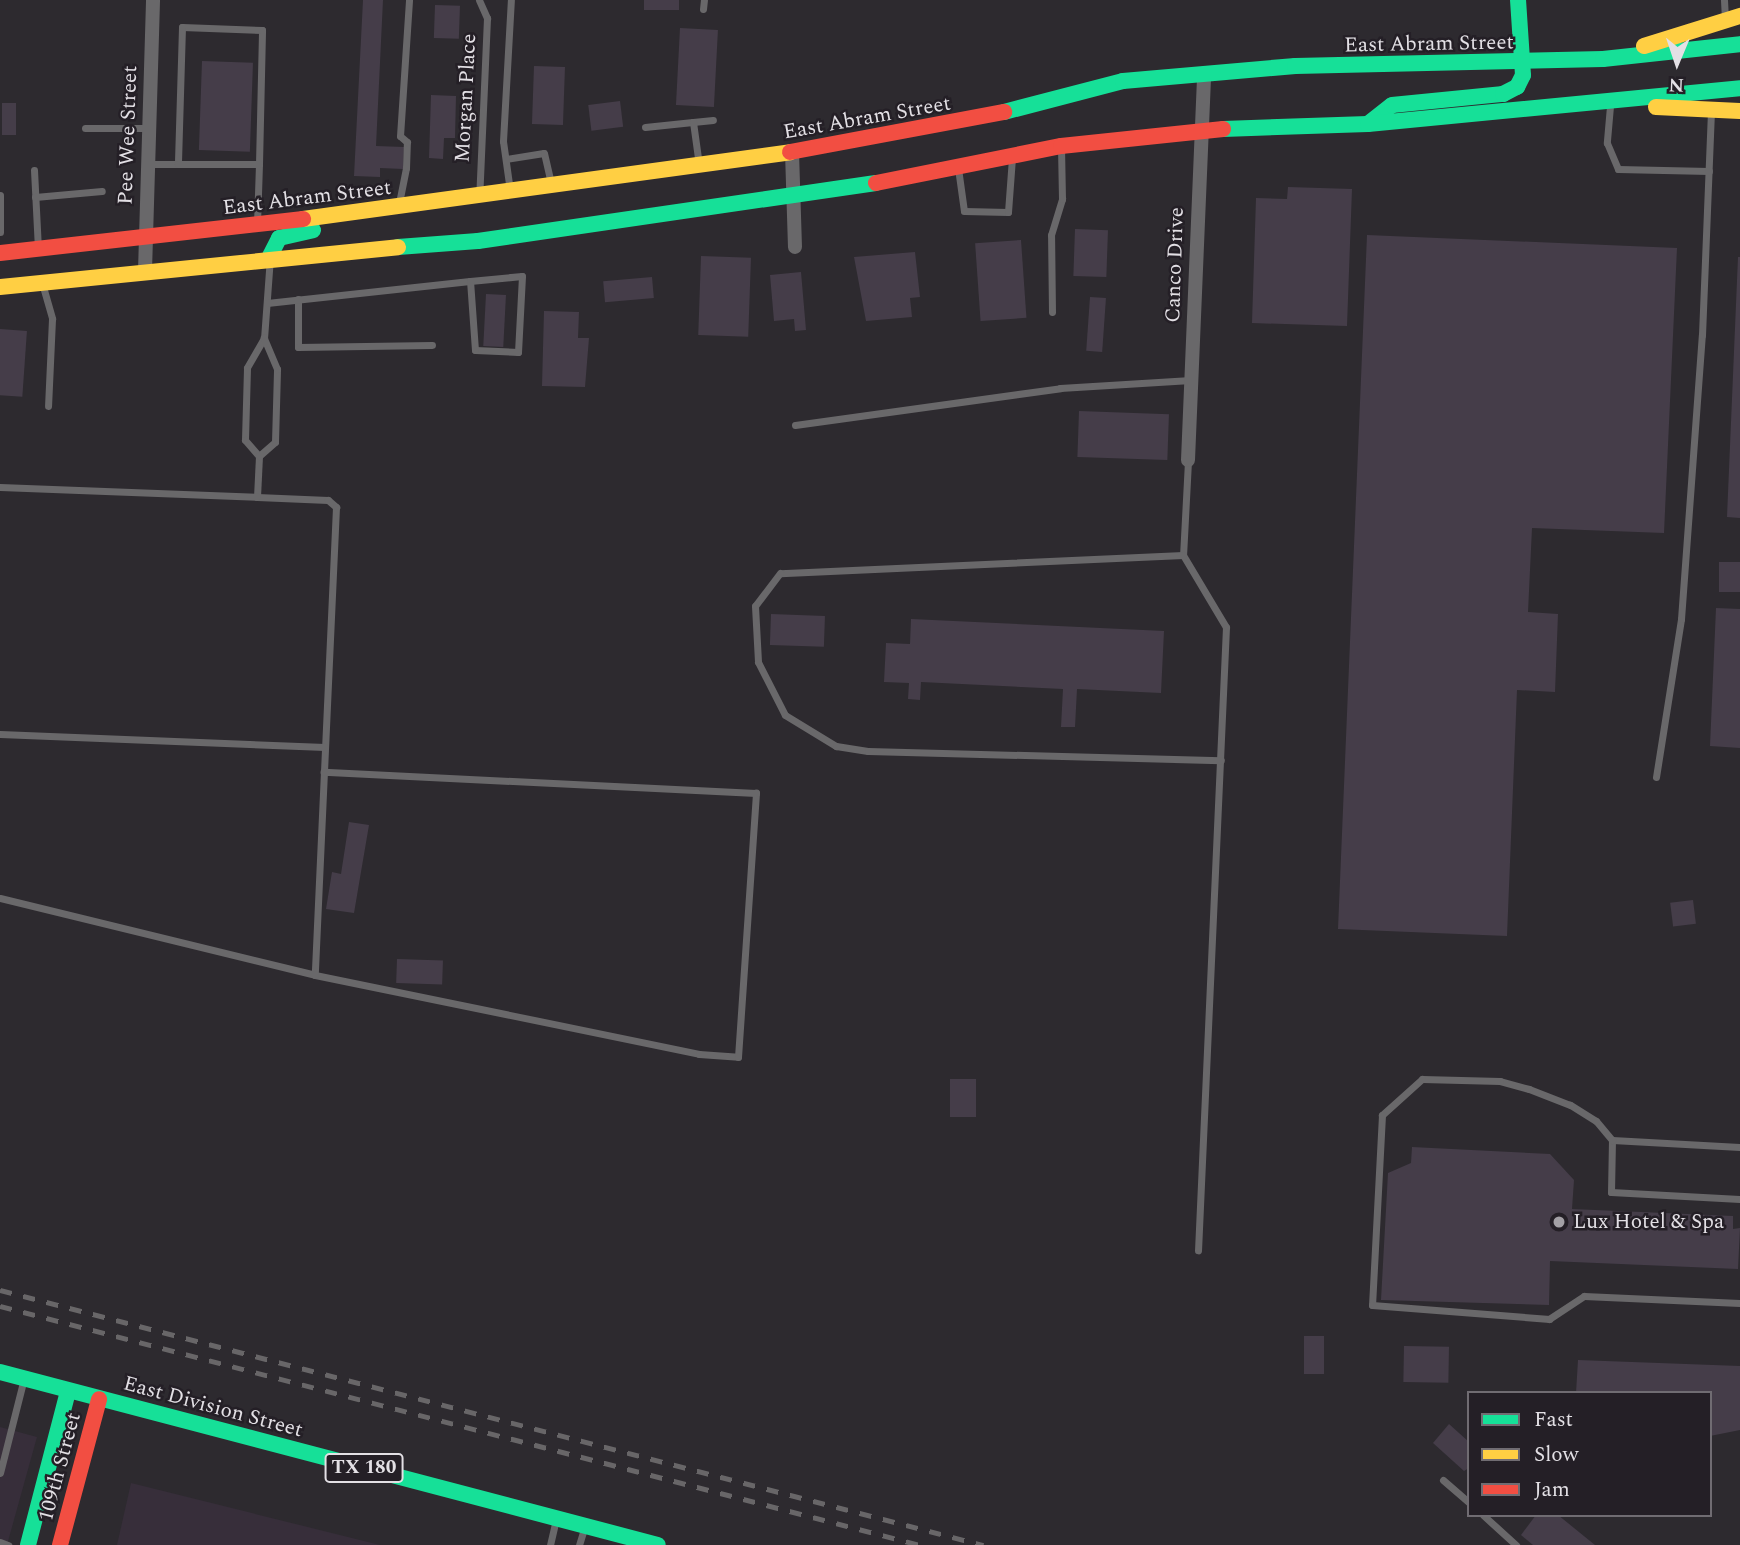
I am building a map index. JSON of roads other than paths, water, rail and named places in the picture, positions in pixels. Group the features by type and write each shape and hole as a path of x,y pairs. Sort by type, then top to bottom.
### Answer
{"main road":[{"path":"1368,124 1392,105 1503,94 1517,88 1521,63 1518,0"},
{"path":"1603,59 1733,18"},
{"name":"East Abram Street","path":"0,253 479,199 792,152 955,125 1123,81 1204,73 1603,59 1740,44"},
{"path":"0,287 270,256 478,241 791,198 958,168 1060,146 1202,130 1368,124 1610,104 1740,88"},
{"path":"1610,104 1740,111"},
{"path":"270,256 283,236 395,221 454,202"},
{"name":"East Division Street","path":"0,1372 659,1545"},
{"name":"109th Street","path":"28,1545 68,1391"},
{"name":"109th Street","path":"60,1545 99,1399"}],"street":[{"name":"Pee Wee Street","path":"145,271 153,0"},
{"name":"Canco Drive","path":"1188,460 1204,73"},
{"path":"792,152 791,198 795,247"}],"lane":[{"path":"398,208 407,142 400,136 409,0"},
{"name":"Morgan Place","path":"479,0 487,18 479,199"},
{"path":"510,194 506,159 511,0"},
{"path":"703,9 704,0"},
{"path":"1724,0 1733,18"},
{"path":"178,164 182,27 262,30 257,225"},
{"path":"1610,104 1607,143 1618,169 1709,171"},
{"path":"1656,777 1681,619 1711,110"},
{"path":"645,127 713,120"},
{"path":"693,122 699,166"},
{"path":"85,128 149,128"},
{"path":"1052,312 1051,235 1062,199 1060,146"},
{"path":"506,159 544,153 552,188"},
{"path":"958,168 964,211 1008,212 1012,156"},
{"path":"148,164 259,164"},
{"path":"34,170 38,249"},
{"path":"35,197 102,191"},
{"path":"0,195 0,232"},
{"path":"257,497 259,456 244,440 246,380 264,338 270,256"},
{"path":"267,303 298,299 470,281 522,276 517,352 475,350 470,281"},
{"path":"41,282 52,318 48,406"},
{"path":"298,299 298,347 432,345"},
{"path":"259,456 275,442 276,430 278,369 264,338"},
{"path":"795,425 1060,388 1191,380"},
{"path":"1188,460 1183,555 1226,627 1198,1250"},
{"path":"0,487 328,500 336,507 315,975"},
{"path":"1183,555 780,573 755,606 758,662 785,715 836,746 868,751 1221,760"},
{"path":"0,734 325,747"},
{"path":"0,898 315,975 699,1054 738,1057 743,1046 756,793 324,772"},
{"path":"1740,1199 1611,1192 1612,1140 1596,1121 1570,1105 1500,1081 1422,1079 1410,1086 1382,1115 1372,1305 1549,1319 1584,1296 1740,1303"},
{"path":"1612,1140 1740,1147"},
{"path":"0,1473 24,1379"},
{"path":"1443,1480 1467,1501"},
{"path":"1485,1517 1516,1545"},
{"path":"550,1545 556,1519"},
{"path":"579,1545 584,1526"},
{"path":"0,1542 8,1545"}],"railway":[{"path":"0,1290 983,1545"},
{"path":"0,1306 920,1545"}],"place":[{"name":"Lux Hotel & Spa","path":"1559,1222"}]}
